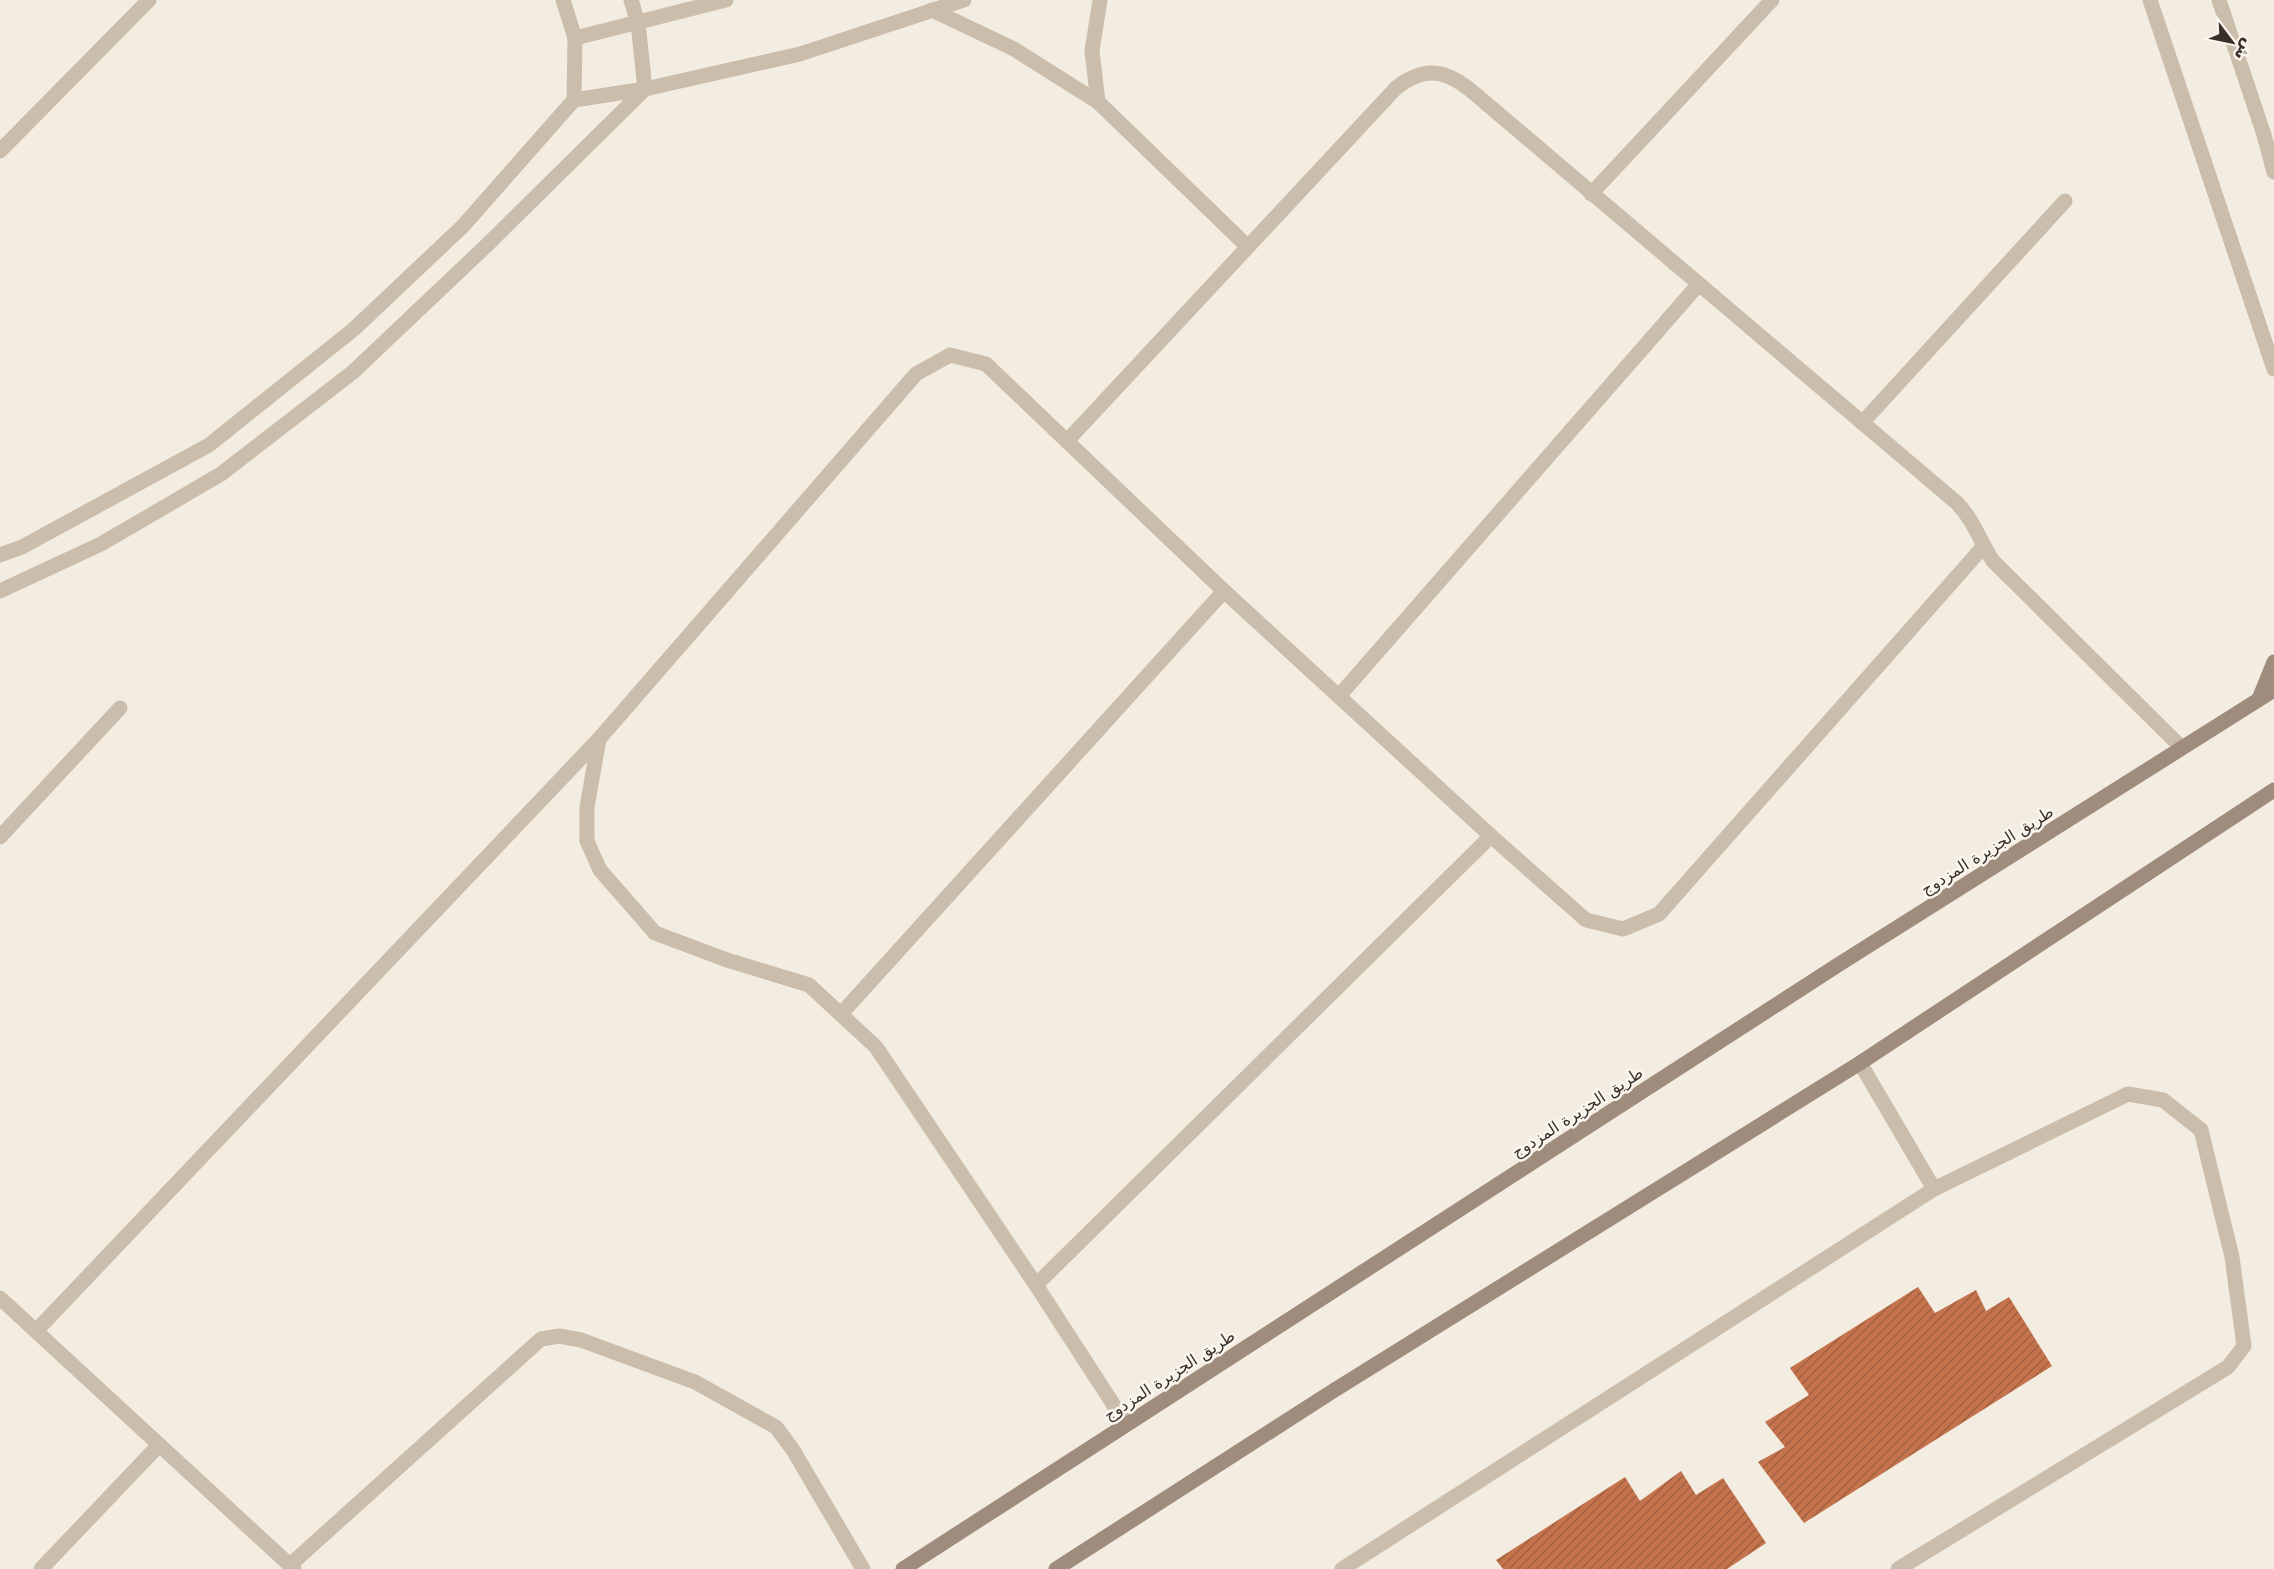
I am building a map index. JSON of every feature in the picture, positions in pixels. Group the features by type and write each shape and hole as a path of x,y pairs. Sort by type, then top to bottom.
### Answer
{"main road":[{"path":"2259,699 2274,662"},
{"name":"طريق الجزيرة المزدوج","path":"903,1569 1841,963 2274,690"},
{"path":"1056,1569 1333,1391 1860,1063 2274,790"}],"street":[{"path":"0,151 149,0"},
{"path":"563,0 575,38 574,100"},
{"path":"631,0 638,23 645,88"},
{"path":"575,38 726,0"},
{"path":"0,555 22,547 209,445 354,329 463,226 574,100 645,88 800,54 964,0"},
{"path":"1098,102 1092,51 1100,0"},
{"path":"1591,194 1772,0"},
{"path":"2150,0 2274,369"},
{"path":"2219,0 2269,133 2274,172"},
{"path":"932,10 1014,49 1098,102 1247,246"},
{"path":"1067,441 1396,88 1418,74 1447,75 1462,83 1969,516 1978,530 1983,547 1993,561 2182,748"},
{"path":"0,591 101,544 221,474 353,372 496,236 645,88"},
{"path":"1862,423 2065,201"},
{"path":"1339,696 1698,285"},
{"path":"36,1331 599,739 916,374 950,354 986,364 1224,591 1586,920 1623,929 1659,914 1983,547"},
{"path":"841,1014 1224,591"},
{"path":"0,837 120,708"},
{"path":"599,739 587,807 587,841 600,870 655,933 727,960 809,985 876,1047 1036,1285 1125,1424"},
{"path":"1036,1285 1491,836"},
{"path":"1860,1063 1934,1189"},
{"path":"1342,1569 1934,1189 2128,1094 2163,1100 2201,1130 2232,1257 2244,1346 2228,1367 1898,1569"},
{"path":"0,1298 292,1567 541,1340 559,1336 581,1340 695,1382 776,1427 793,1450 863,1569"},
{"path":"42,1569 159,1445"}],"building":[{"path":"1918,1287 1935,1313 1976,1290 1986,1311 2009,1297 2052,1366 1804,1523 1758,1462 1785,1447 1765,1422 1809,1395 1790,1368"},
{"path":"1681,1471 1696,1495 1723,1478 1766,1543 1727,1569 1503,1569 1496,1560 1625,1477 1640,1501"}]}
